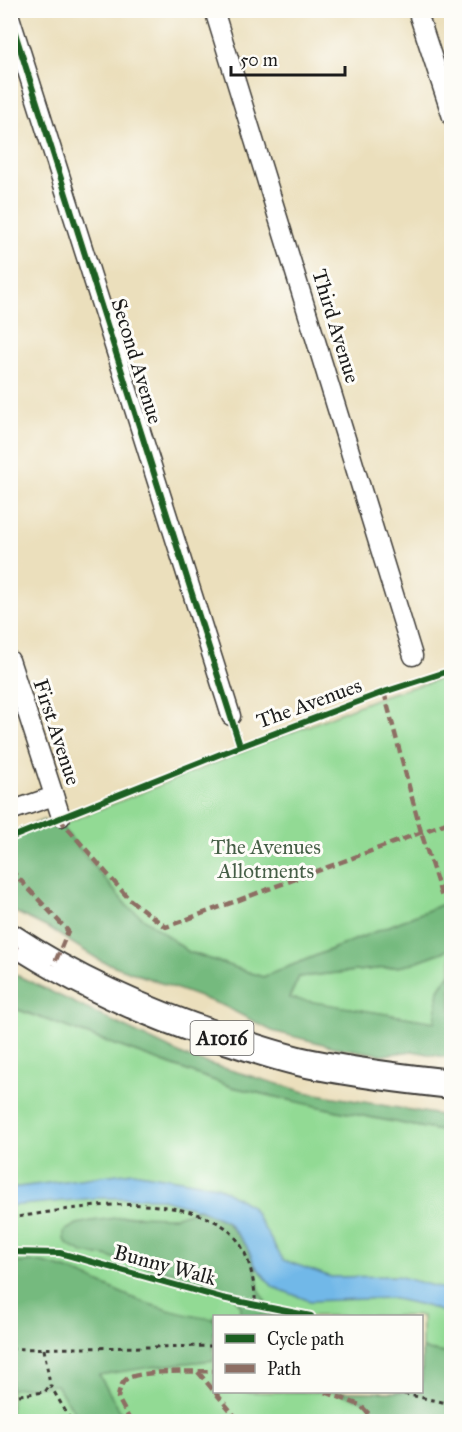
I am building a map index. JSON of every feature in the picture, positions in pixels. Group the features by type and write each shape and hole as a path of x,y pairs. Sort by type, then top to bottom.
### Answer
{"main road":[{"name":"A1016","path":"10,938 108,993 166,1019 248,1047 309,1064 353,1072 452,1084"}],"street":[{"name":"Third Avenue","path":"214,10 413,656"},
{"path":"417,10 452,117"},
{"name":"Second Avenue","path":"10,17 231,716"},
{"name":"First Avenue","path":"10,660 61,817"},
{"path":"10,811 54,796"}],"path":[{"path":"10,1218 145,1203 176,1208 205,1217 226,1228 244,1251 252,1277 255,1315"},
{"path":"244,1303 267,1307"},
{"path":"10,1349 213,1346"},
{"path":"44,1350 50,1385 72,1422"},
{"path":"10,1396 45,1392 50,1385"},
{"path":"400,1393 452,1404"}],"green space":[{"name":"The Avenues Allotments","path":"451,676 451,901 263,977 189,952 127,906 60,825 385,695"},
{"path":"44,820 47,827 60,825 127,906 189,952 263,977 451,901 451,949 404,966 299,977 289,998 435,1022 439,990 451,972 451,1058 412,1051 384,1055 335,1047 272,1031 224,1006 101,961 50,929 11,910 11,833"},
{"path":"451,949 451,972 439,990 436,1022 289,999 299,977 404,966"},
{"path":"10,972 189,1058 305,1092 451,1117 451,1133 232,1087 11,1007"},
{"path":"10,1007 232,1087 451,1133 451,1421 11,1421"},
{"path":"199,1209 225,1221 246,1245 255,1265 259,1289 272,1315 240,1315 241,1306 231,1294 212,1282 105,1256 83,1253 68,1245 64,1239 64,1231 77,1224 91,1221 131,1216 174,1217"},
{"path":"11,1263 49,1264 152,1305 213,1319 213,1360 99,1375 126,1421 81,1421 56,1385 11,1389"},
{"path":"423,1349 451,1354 451,1419 441,1417 431,1421 386,1421 366,1402 338,1393 423,1393"}],"water":[{"path":"133,1172 217,1186 251,1206 283,1260 331,1277 398,1276 451,1291 451,1315 423,1305 390,1298 310,1301 273,1287 255,1265 246,1245 226,1221 199,1209 158,1198 96,1198 11,1206 11,1188"}],"marked path":[{"path":"384,692 421,832 442,897"},
{"path":"61,817 63,823 129,899 166,927 452,821"},
{"path":"10,869 68,931 54,965"},
{"path":"10,951 21,945"},
{"path":"131,1422 118,1398 122,1384 128,1378 158,1373 213,1371"},
{"path":"198,1372 213,1390"},
{"path":"216,1393 240,1422"},
{"path":"328,1393 360,1405 377,1422"}],"cycle path":[{"path":"10,17 240,746"},
{"name":"The Avenues","path":"10,838 228,751 384,692 452,670"},
{"name":"Bunny Walk","path":"10,1252 60,1253 222,1298 306,1315"}]}
